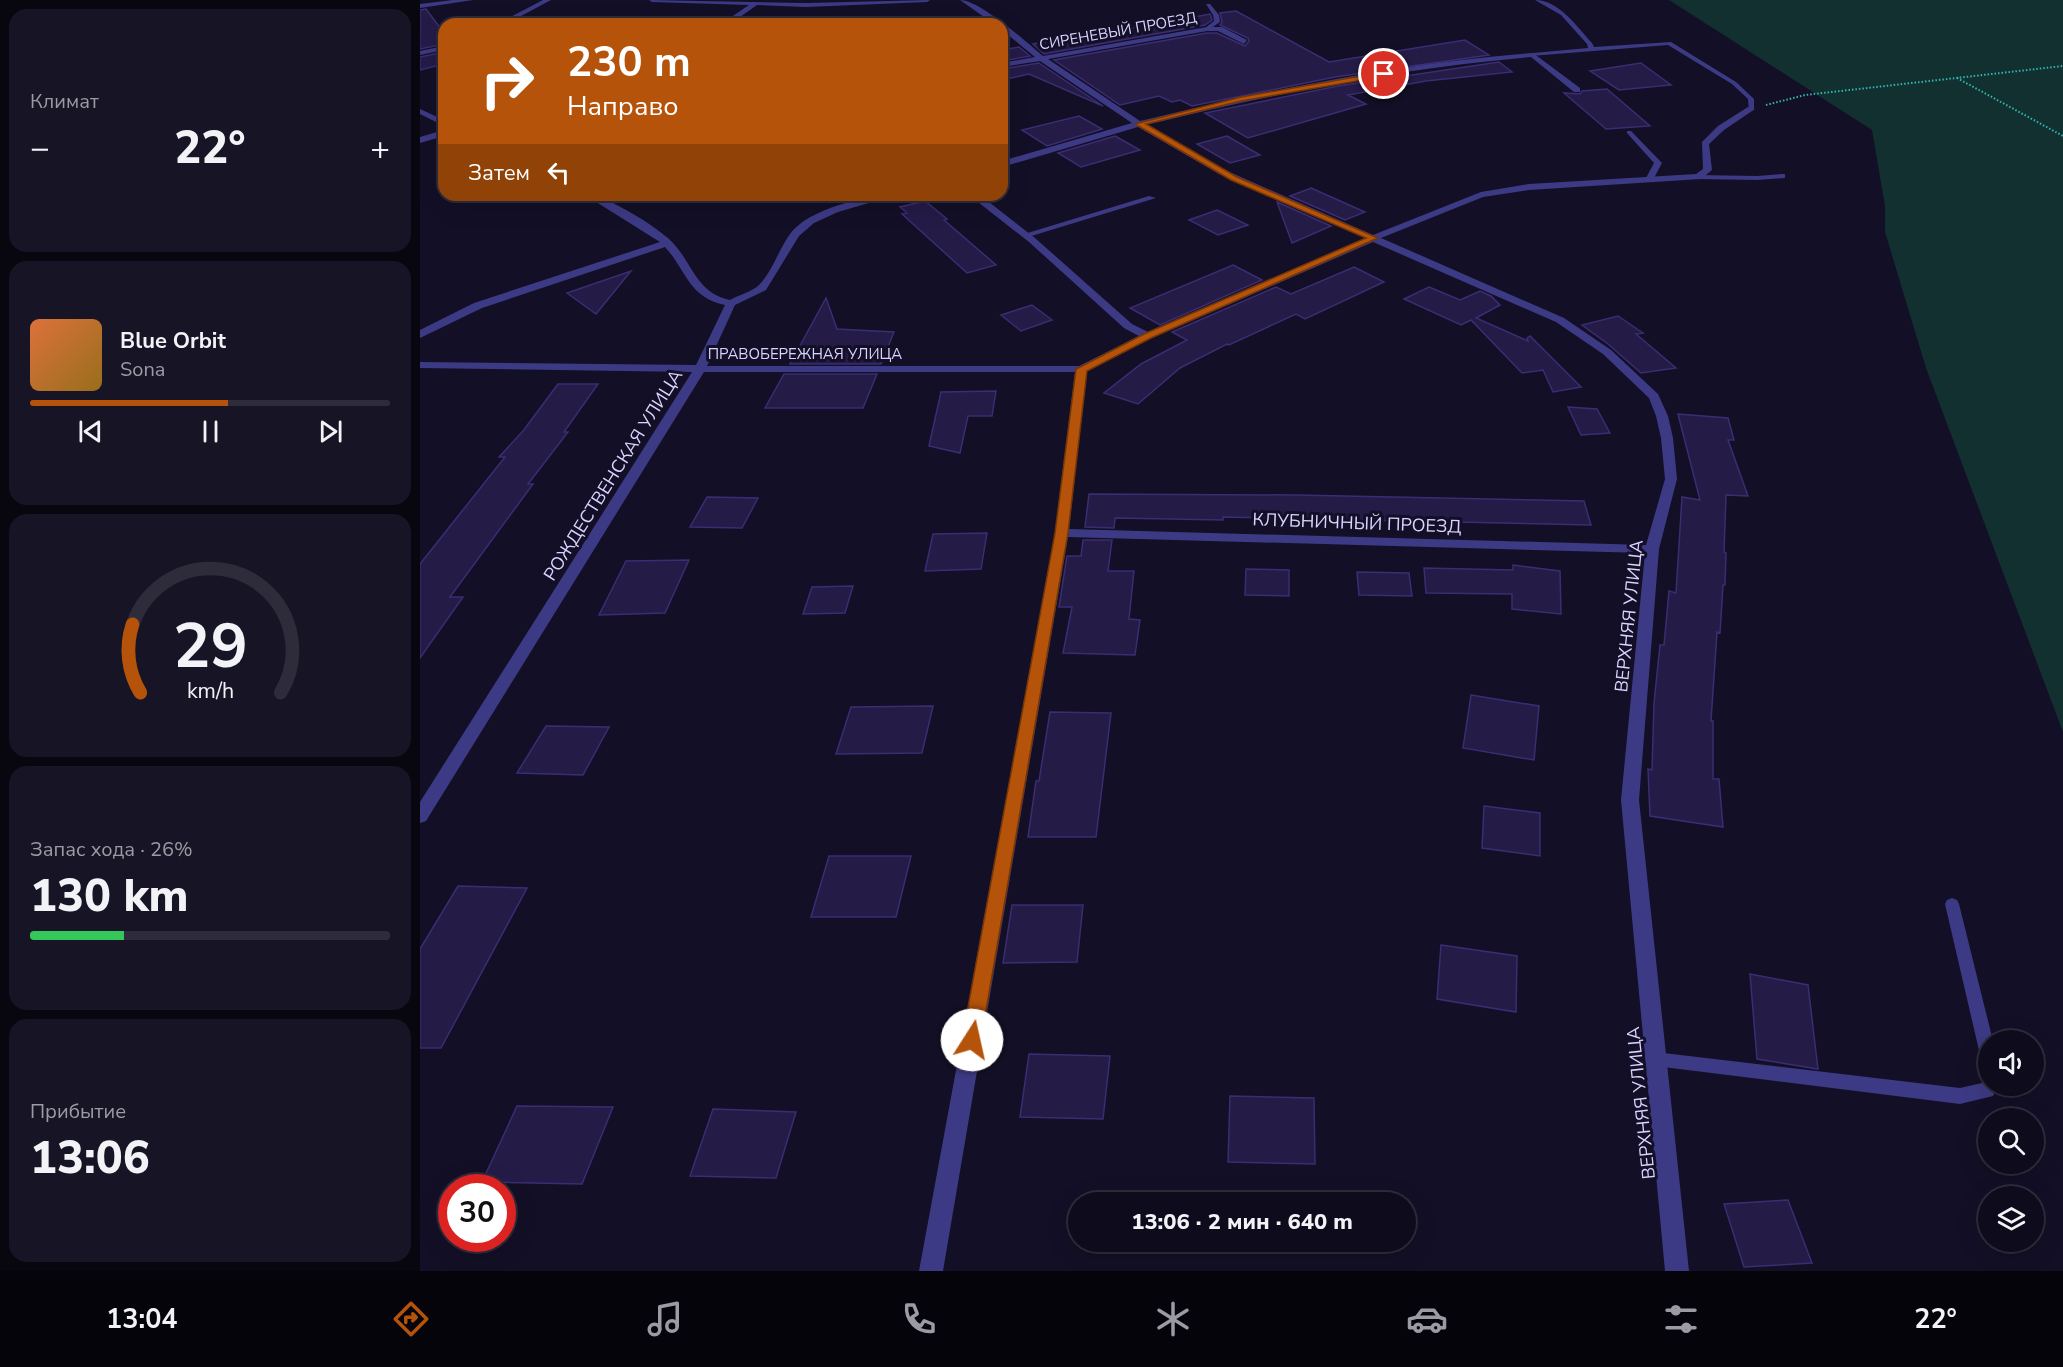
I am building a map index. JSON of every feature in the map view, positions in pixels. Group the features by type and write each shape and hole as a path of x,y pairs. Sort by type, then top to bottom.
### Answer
{"street":[{"path":"420,6 470,0"},
{"path":"513,18 548,0"},
{"path":"652,0 755,4 871,4 927,0"},
{"name":"ВЕРХНЯЯ УЛИЦА","path":"963,0 990,18"},
{"path":"734,18 755,4"},
{"path":"1207,29 1219,29 1244,42"},
{"name":"СИРЕНЕВЫЙ ПРОЕЗД","path":"1008,64 1207,29"},
{"name":"ВЕРХНЯЯ УЛИЦА","path":"1008,31 1041,58 1139,124 1234,178 1560,320 1607,352 1654,397 1662,416 1671,479 1652,549 1630,800 1677,1271"},
{"path":"420,53 438,49"},
{"path":"1008,162 1139,124 1241,99 1469,60 1533,55 1577,90"},
{"path":"931,1271 1062,533 1082,369 1148,336 1373,238 1481,195 1529,187 1650,178 1698,177 1708,170 1705,144 1721,128 1751,110"},
{"path":"420,111 438,120"},
{"path":"420,140 438,135"},
{"path":"600,201 667,243 693,283 716,302 731,303 762,288 795,234 811,221 836,210 869,201"},
{"path":"982,201 1025,235 1118,318 1148,336"},
{"path":"420,335 467,309 631,258 667,243"},
{"name":"РОЖДЕСТВЕНСКАЯ УЛИЦА","path":"420,816 700,369 731,303"},
{"name":"ПРАВОБЕРЕЖНАЯ УЛИЦА","path":"420,365 700,369 1082,369"},
{"name":"КЛУБНИЧНЫЙ ПРОЕЗД","path":"1062,533 1652,549"}],"lane":[{"path":"1538,0 1563,14 1590,44 1591,49"},
{"name":"СИРЕНЕВЫЙ ПРОЕЗД","path":"1207,29 1217,22 1216,15 1208,5"},
{"path":"1533,55 1669,43 1734,83 1752,99 1751,110"},
{"path":"1629,132 1658,163 1650,178"},
{"path":"1698,177 1782,176"},
{"path":"1025,235 1152,198"},
{"path":"1952,903 1982,1030"},
{"path":"1655,1059 1960,1096 1978,1092"}],"path":[{"path":"1751,110 1805,95 2063,66"},
{"path":"1956,78 2063,136"}],"green space":[{"path":"1669,0 2063,0 2063,732 1926,368 1885,232 1885,206 1872,130"}],"building":[{"path":"426,9 438,25 438,45 420,49 420,10"},
{"path":"1236,11 1329,62 1465,40 1489,55 1335,77 1192,106 1180,100 1172,102 1159,96 1120,105 1054,60 1207,33 1217,33 1245,46 1249,41 1248,38 1220,25 1222,22 1220,13"},
{"path":"1210,14 1212,20 1205,25 1044,54 1033,44 1131,26 1131,28"},
{"path":"1019,47 1030,56 1008,60 1008,49"},
{"path":"438,53 438,66 420,70 420,57"},
{"path":"1499,62 1512,72 1426,81 1348,95 1366,104 1248,138 1205,113 1338,86"},
{"path":"1039,63 1103,106 1029,74 1008,79 1008,68"},
{"path":"1641,63 1671,85 1619,90 1590,71"},
{"path":"1607,89 1650,126 1606,129 1564,93 1580,94 1582,91"},
{"path":"1079,116 1102,129 1047,146 1022,130"},
{"path":"1115,136 1140,150 1081,167 1058,153"},
{"path":"1227,136 1260,155 1230,163 1197,144"},
{"path":"1311,188 1365,212 1345,220 1290,196"},
{"path":"925,201 996,265 967,273 902,214 907,213 900,207"},
{"path":"1277,202 1331,226 1292,243"},
{"path":"1217,210 1248,225 1218,235 1189,220"},
{"path":"1233,265 1262,280 1160,325 1130,308"},
{"path":"1354,267 1384,282 1305,319 1296,314 1227,344 1180,368 1138,404 1104,393 1141,364 1187,340 1172,332 1276,287 1291,294"},
{"path":"631,271 596,314 567,293"},
{"path":"1429,287 1460,300 1480,291 1491,296 1500,305 1476,318 1528,341 1527,338 1530,336 1581,387 1553,392 1543,370 1522,373 1471,320 1461,325 1404,299"},
{"path":"826,298 837,329 894,332 881,364 790,364"},
{"path":"1032,305 1052,320 1021,331 1001,315"},
{"path":"1618,316 1643,333 1636,334 1676,368 1641,373 1582,325"},
{"path":"784,374 877,374 863,408 765,408"},
{"path":"558,384 598,384 564,432 568,432 528,484 533,484 450,597 463,597 420,658 420,564 505,457 499,457 523,431"},
{"path":"996,391 992,416 968,416 960,453 929,446 941,392"},
{"path":"1568,407 1597,409 1610,433 1581,435"},
{"path":"1678,414 1728,418 1734,440 1728,440 1748,496 1726,495 1725,585 1723,585 1720,633 1717,632 1711,721 1713,721 1713,779 1719,779 1723,827 1650,816 1648,769 1652,770 1654,703 1660,645 1664,645 1669,591 1676,593 1682,497 1700,500"},
{"path":"1089,494 1296,495 1584,501 1591,525 1223,517 1223,520 1115,518 1114,528 1085,527"},
{"path":"707,497 758,498 742,528 690,527"},
{"path":"987,533 981,569 925,571 933,534"},
{"path":"1083,540 1112,540 1108,571 1134,571 1129,619 1140,620 1135,655 1063,653 1072,607 1059,607 1067,556 1081,556"},
{"path":"689,560 665,613 599,615 626,561"},
{"path":"1513,565 1560,571 1561,614 1512,609 1512,594 1426,593 1424,568 1513,570"},
{"path":"1246,569 1289,570 1289,596 1245,595"},
{"path":"1357,572 1409,573 1412,596 1359,595"},
{"path":"853,586 845,613 803,614 812,587"},
{"path":"1471,695 1539,706 1534,760 1463,748"},
{"path":"933,706 922,753 836,754 851,707"},
{"path":"1050,712 1111,713 1096,837 1028,837 1036,781 1039,781"},
{"path":"546,726 609,727 583,775 517,773"},
{"path":"1484,806 1540,813 1540,856 1482,848"},
{"path":"829,856 911,856 896,917 811,917"},
{"path":"458,886 527,888 441,1048 420,1048 420,949"},
{"path":"1012,905 1083,905 1077,962 1003,963"},
{"path":"1441,945 1517,956 1516,1012 1437,999"},
{"path":"1750,974 1808,985 1818,1069 1757,1059"},
{"path":"1029,1054 1110,1056 1103,1119 1020,1117"},
{"path":"1230,1096 1314,1098 1315,1164 1228,1162"},
{"path":"517,1106 613,1107 582,1184 516,1183 516,1174 486,1174"},
{"path":"713,1109 796,1112 776,1178 690,1176"},
{"path":"1788,1200 1812,1263 1744,1267 1724,1204"}],"route":[{"path":"972,1040 1062,533 1082,369 1148,336 1373,238 1234,178 1139,124 1241,99 1384,74"}]}
